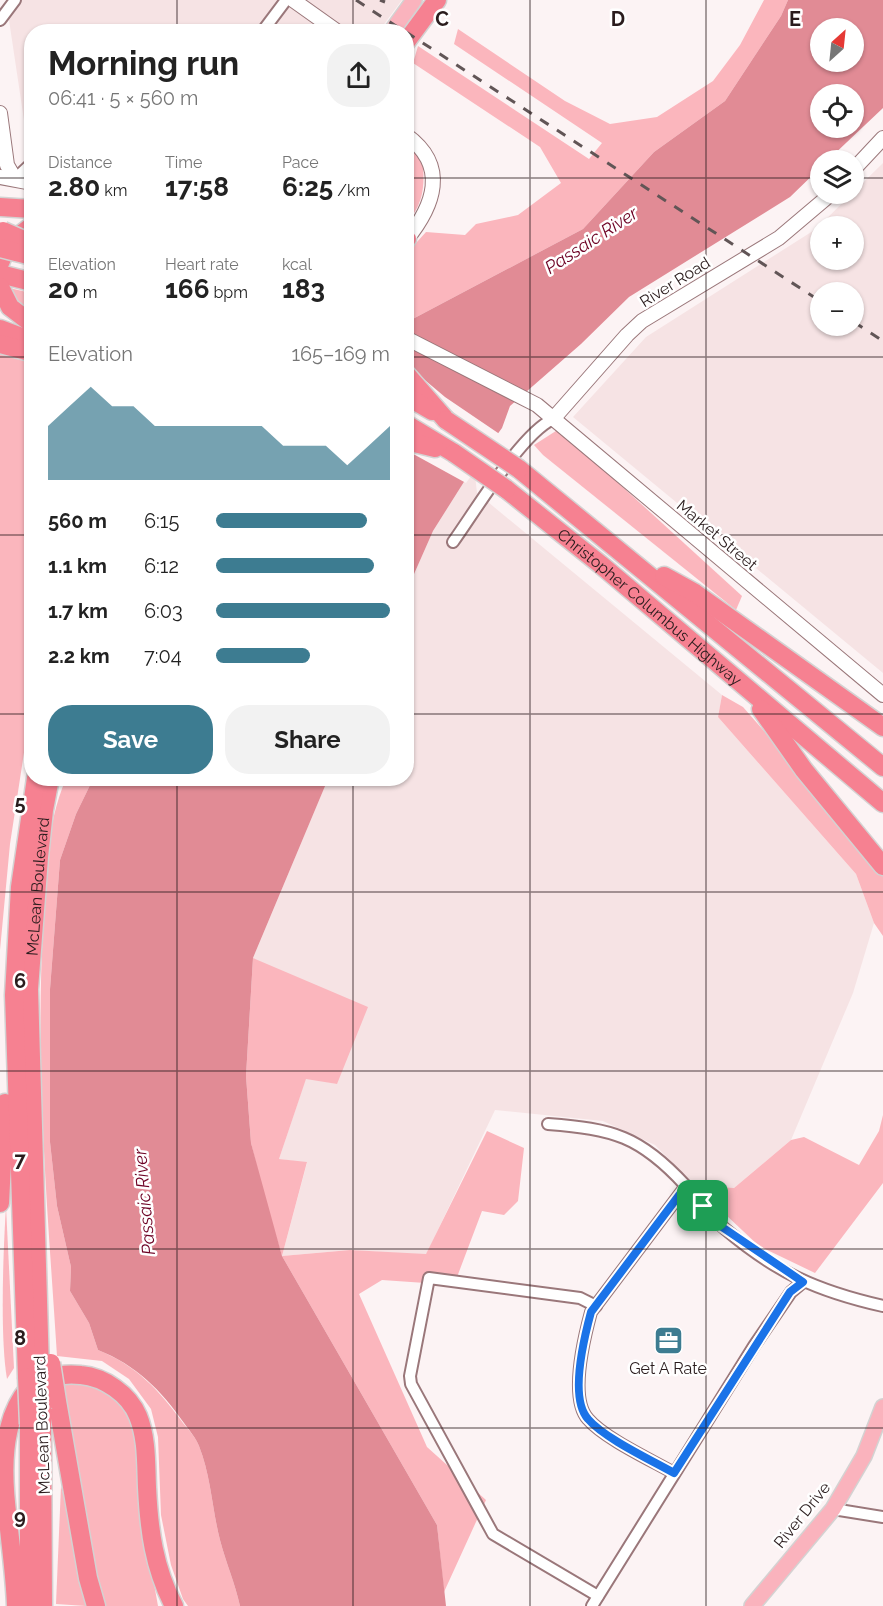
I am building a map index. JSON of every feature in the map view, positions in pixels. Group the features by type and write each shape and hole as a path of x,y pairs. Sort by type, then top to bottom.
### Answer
{"highway":[{"path":"414,31 437,0"},
{"path":"0,196 24,197"},
{"path":"0,207 24,208"},
{"path":"17,241 9,244 2,275 10,307 24,318"},
{"path":"2,275 24,280"},
{"path":"0,312 24,324"},
{"path":"0,329 24,338"},
{"path":"0,344 24,350"},
{"path":"414,383 446,420"},
{"name":"Christopher Columbus Highway","path":"414,401 519,469 630,559 733,632 883,767"},
{"name":"Christopher Columbus Highway","path":"414,429 506,489 883,803"},
{"path":"414,443 454,453"},
{"path":"733,632 883,727"},
{"path":"746,688 804,770 883,866"},
{"path":"24,844 29,786"},
{"name":"McLean Boulevard","path":"35,786 24,844 16,946 15,1079 39,1370"},
{"name":"McLean Boulevard","path":"33,1590 29,1424 39,1370 29,989 36,888 48,786"},
{"path":"36,888 52,806 58,786"},
{"path":"0,1203 16,946"},
{"path":"39,1370 50,1405 96,1606"},
{"path":"16,1606 33,1590 0,1458 3,1426 15,1403 33,1385 57,1376 82,1375 114,1388 137,1413 145,1446 151,1540 156,1564 174,1606"},
{"name":"McLean Boulevard","path":"29,1606 33,1590 50,1405"}],"main road":[{"path":"293,0 327,24"},
{"path":"397,24 414,0"},
{"path":"0,113 7,165 15,179"},
{"path":"864,158 883,138"},
{"path":"414,143 424,153 434,182 427,211 414,230"},
{"path":"0,177 24,181"},
{"name":"River Road","path":"553,419 642,321 779,238 819,204"},
{"name":"Market Street","path":"414,342 530,400 883,695"},
{"name":"River Drive","path":"752,1606 833,1509 864,1456 883,1407"}],"street":[{"path":"0,20 15,0"},
{"path":"268,24 286,0"},
{"path":"15,179 24,171"},
{"path":"453,542 525,444 543,423 553,419"},
{"path":"548,1124 610,1132 630,1140 656,1155 722,1227 803,1282 834,1294 883,1305"},
{"path":"674,1473 596,1426 581,1408 578,1395 586,1331 596,1306 686,1186"},
{"path":"596,1306 580,1298 429,1278 410,1376 411,1384 493,1534 595,1601 790,1292 803,1282"},
{"path":"833,1509 883,1517"}],"shaded area":[{"path":"6,0 402,0 384,24 24,24 24,120"},
{"path":"764,0 788,0 781,16 725,101 654,152 583,229 414,318 414,245 426,232 465,235 476,224 518,215 561,183 540,147 414,64 418,46 589,159 602,143 454,44 458,29 565,101 610,124 657,117 713,81 740,45"},
{"path":"414,150 422,157 423,175 422,191 414,213"},
{"path":"883,163 883,673 573,417 646,337 810,233 810,270 864,270 864,216 829,216 841,204 864,204 864,182"},
{"path":"5,287 24,291 24,310"},
{"path":"0,354 24,361 24,753 10,844 0,950"},
{"path":"559,429 742,596 736,610 543,455 534,445"},
{"path":"474,466 477,493 722,695 718,717 856,874 874,923 853,993 791,1140 734,1188 694,1185 655,1145 603,1121 495,1110 426,1255 350,1250 282,1256 307,1163 279,1159 306,1078 337,1084 253,958 325,786 414,786 414,574 433,531"},
{"path":"722,695 743,707 866,847 883,874 883,936 874,923 856,874 718,717"},
{"path":"63,786 90,786 76,814 60,860 50,989 50,1142 57,1206 71,1267 70,1291 89,1323 98,1350 124,1363 146,1380 165,1400 198,1443 206,1469 220,1540 240,1606 188,1606 183,1599 171,1565 161,1515 158,1437 151,1409 129,1379 102,1361 57,1356 44,1143 41,984 48,853 59,796"},
{"path":"253,958 368,1007 337,1084 306,1079 279,1159 307,1162 282,1256 251,1143 246,1076"},
{"path":"883,1115 883,1183 815,1273 759,1246 694,1185 734,1188 791,1140 804,1137 859,1165 879,1131"},
{"path":"487,1131 524,1148 518,1201 504,1215 482,1211 454,1285 382,1280 359,1294 427,1447 486,1500 444,1592 437,1525 282,1256 350,1250 426,1254"},
{"path":"6,1207 14,1368 7,1379 3,1319"},
{"path":"63,1381 104,1385 128,1409 139,1452 146,1539 158,1606 104,1606 101,1601"},
{"path":"61,1486 73,1528 86,1606 56,1604"}],"water":[{"name":"Passaic River","path":"788,0 883,0 883,108 864,126 864,84 810,84 810,138 851,138 839,150 810,150 810,178 790,197 629,297 581,344 510,406 502,428 474,466 433,531 414,574 414,318 583,229 654,152 725,101 781,16"},
{"name":"Passaic River","path":"90,786 325,786 253,958 246,1076 251,1143 282,1256 437,1525 446,1606 240,1606 220,1540 206,1469 196,1440 157,1389 124,1363 98,1350 89,1323 70,1291 71,1267 57,1206 50,1142 50,989 60,860 76,814"}],"pier":[{"path":"414,371 445,397 501,435 466,483 414,454"}],"railway":[{"path":"356,0 393,24"},
{"path":"380,0 385,2"},
{"path":"414,37 810,295"},
{"path":"864,329 883,341"}],"place":[{"name":"Get A Rate","path":"668,1340"}],"route":[{"path":"686,1186 703,1206 722,1227 740,1242 803,1282 790,1292 674,1473 588,1420 581,1408 578,1395 586,1331 591,1312 686,1186"}]}
